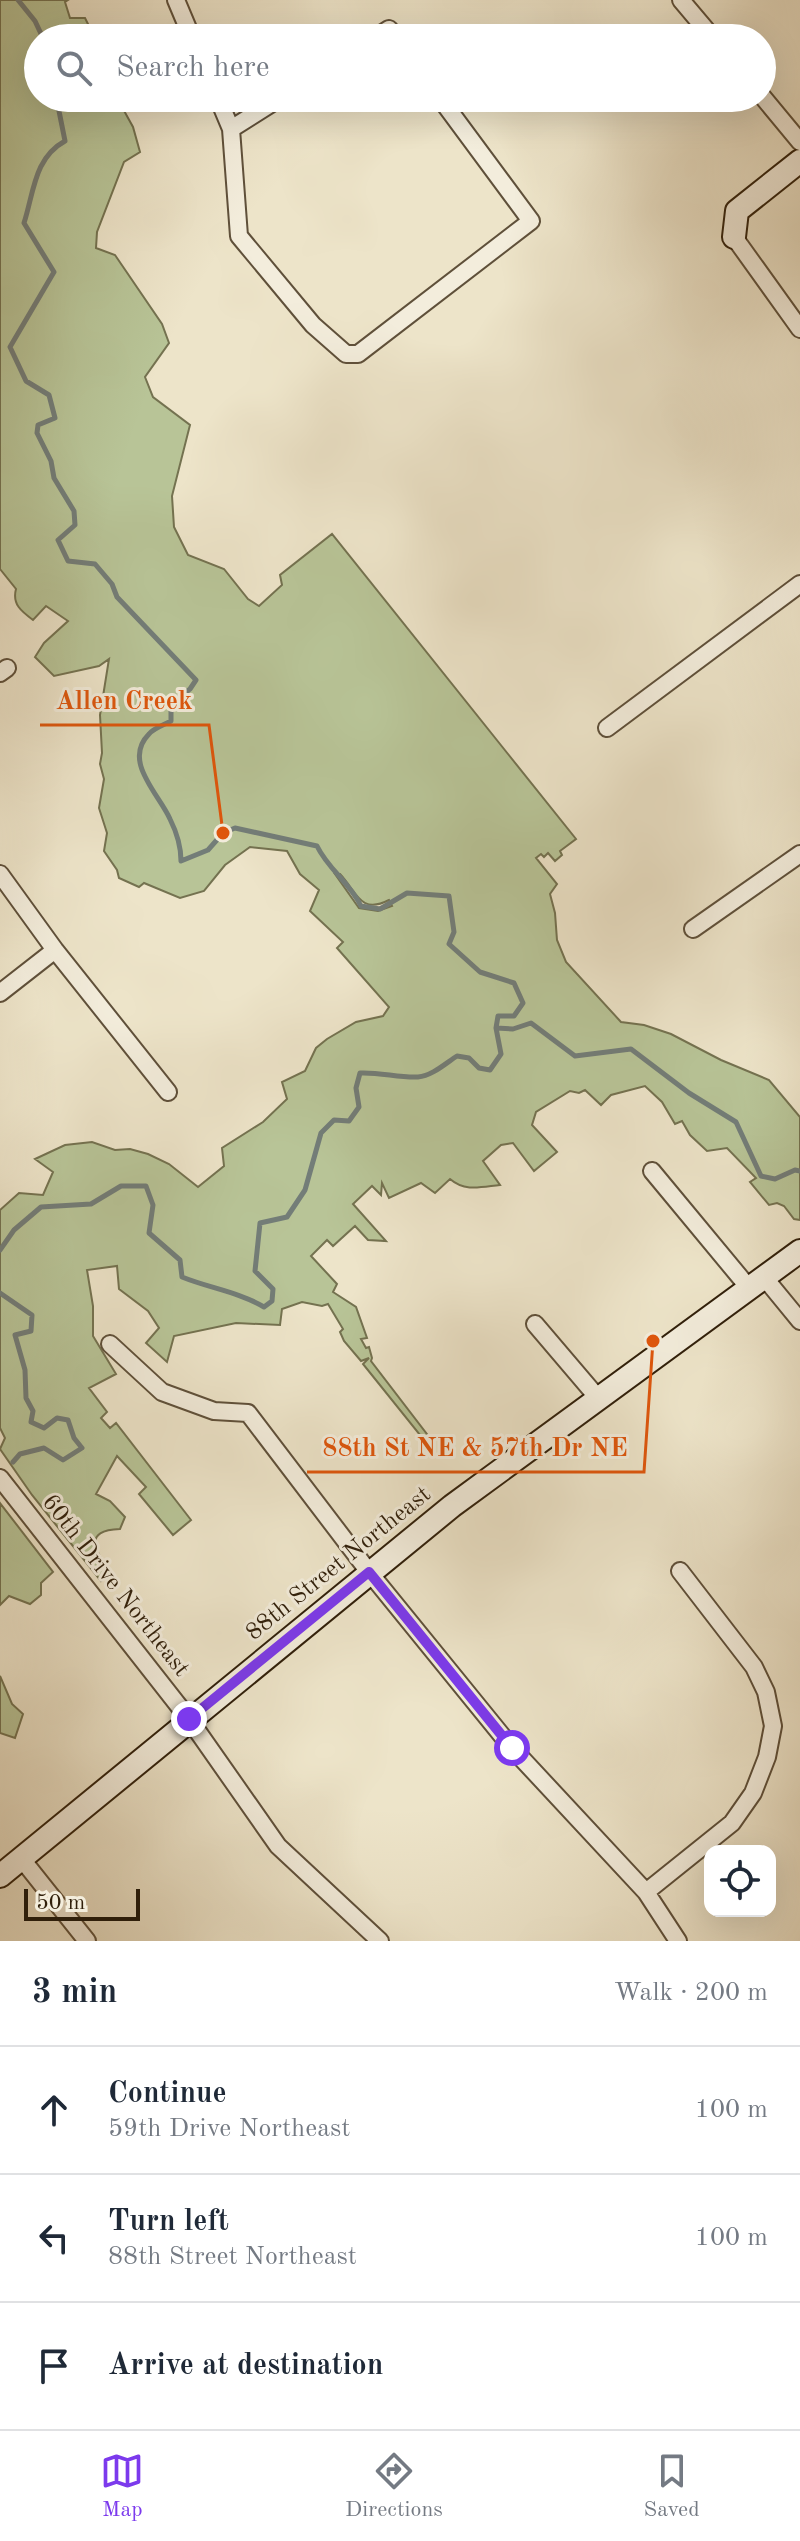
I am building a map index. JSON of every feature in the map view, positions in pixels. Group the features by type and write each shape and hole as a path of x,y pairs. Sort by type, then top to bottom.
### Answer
{"main road":[{"path":"734,237 737,211 800,161"},
{"name":"88th Street Northeast","path":"0,1876 452,1506 800,1251"}],"street":[{"path":"176,0 186,24"},
{"path":"681,0 701,24"},
{"path":"224,112 231,129 239,236 313,325 346,354 358,354 531,221 450,112"},
{"path":"231,129 258,112"},
{"path":"775,112 800,142"},
{"path":"734,237 798,323"},
{"path":"607,728 800,584"},
{"path":"693,929 800,854"},
{"path":"0,874 55,950 168,1092"},
{"path":"0,993 55,950"},
{"path":"652,1171 756,1282 800,1321"},
{"path":"535,1324 598,1398"},
{"path":"110,1344 162,1392 214,1411 248,1413 369,1572 512,1748 646,1892 678,1941"},
{"name":"60th Drive Northeast","path":"0,1478 189,1719 278,1846 380,1941"},
{"path":"646,1892 732,1823 753,1793 767,1757 773,1726 766,1692 754,1667 680,1571"},
{"path":"21,1858 87,1941"}],"green space":[{"path":"0,0 68,0 65,2 70,18 85,18 88,24 24,24 24,112 125,112 133,127 140,152 124,162 97,232 96,248 115,255 162,324 169,343 145,377 153,397 190,425 172,496 174,527 188,555 224,569 248,599 259,606 282,585 280,575 332,534 576,839 560,851 562,855 555,861 548,853 536,858 557,884 550,894 557,940 566,962 621,1022 644,1025 671,1034 769,1080 800,1117 800,1220 794,1219 784,1206 777,1203 769,1205 750,1182 756,1178 727,1148 707,1151 690,1135 682,1121 675,1124 662,1102 645,1086 611,1095 601,1105 585,1090 579,1093 570,1091 536,1112 532,1125 557,1152 534,1171 513,1143 501,1145 483,1161 500,1185 467,1187 450,1179 435,1193 421,1183 389,1198 382,1183 381,1195 372,1186 353,1204 386,1241 368,1240 355,1226 333,1246 327,1240 311,1256 337,1284 333,1292 356,1307 367,1338 361,1339 366,1348 369,1347 371,1361 433,1442 428,1445 363,1364 369,1358 361,1361 344,1341 340,1332 343,1329 328,1304 322,1306 302,1302 282,1309 280,1325 236,1323 174,1336 167,1362 146,1343 159,1328 148,1311 119,1289 117,1266 87,1270 93,1306 93,1336 116,1374 89,1388 107,1412 101,1418 110,1428 116,1423 191,1520 173,1535 139,1494 146,1487 117,1456 96,1494 110,1501 125,1517 120,1529 100,1533 96,1538 100,1557 111,1572 101,1581 32,1495 0,1449 5,1438 0,1428 0,1210 19,1193 43,1195 53,1172 35,1159 65,1145 92,1142 115,1150 130,1149 148,1154 169,1164 198,1187 224,1166 222,1148 263,1122 287,1099 282,1082 305,1071 316,1048 356,1022 383,1016 389,1007 337,948 343,942 310,911 319,890 300,874 287,851 250,847 225,865 204,891 180,898 144,883 139,887 119,878 104,851 107,833 99,808 104,779 100,764 100,715 109,659 99,666 54,676 35,657 44,643 68,621 46,606 33,620 18,607 16,589 0,569","holes":["335,874 340,874 365,903 372,905 389,900 392,906 378,911 359,908"]},
{"path":"0,1503 53,1572 41,1583 41,1595 30,1604 9,1596 0,1605"},
{"path":"0,1676 12,1704 23,1714 15,1738 0,1733"}],"waterway":[{"path":"18,0 36,24"},
{"path":"0,1250 14,1230 41,1207 91,1204 121,1186 146,1186 153,1205 149,1233 180,1260 182,1277 264,1307 272,1301 273,1289 255,1271 260,1223 287,1217 305,1190 321,1133 334,1120 349,1121 359,1107 356,1088 360,1073 423,1076 457,1056 469,1058 479,1068 490,1070 501,1054 496,1028 498,1016 514,1016 523,1003 514,983 480,972 449,944 454,932 449,896 407,893 380,909 361,906 317,846 235,828 223,833 208,850 181,861 175,829 145,777 139,755 149,734 171,721 171,704 196,680 117,597 112,584 95,564 68,561 58,540 75,525 74,511 54,478 51,461 37,433 38,425 55,418 49,395 26,381 10,347 54,272 24,223 41,166 65,141 59,112"},
{"path":"496,1028 513,1029 531,1023 575,1056 631,1049 689,1093 736,1122 761,1176 775,1179 795,1170 800,1171"},
{"path":"0,1293 32,1315 31,1331 15,1335 25,1370 26,1398 33,1411 31,1422 44,1428 57,1418 68,1420 74,1438 82,1448 63,1460 44,1448 20,1454 13,1462"}],"place":[{"name":"Allen Creek","path":"223,833"},
{"name":"88th St NE & 57th Dr NE","path":"653,1341"}],"route":[{"path":"189,1719 369,1572 512,1748"}]}
